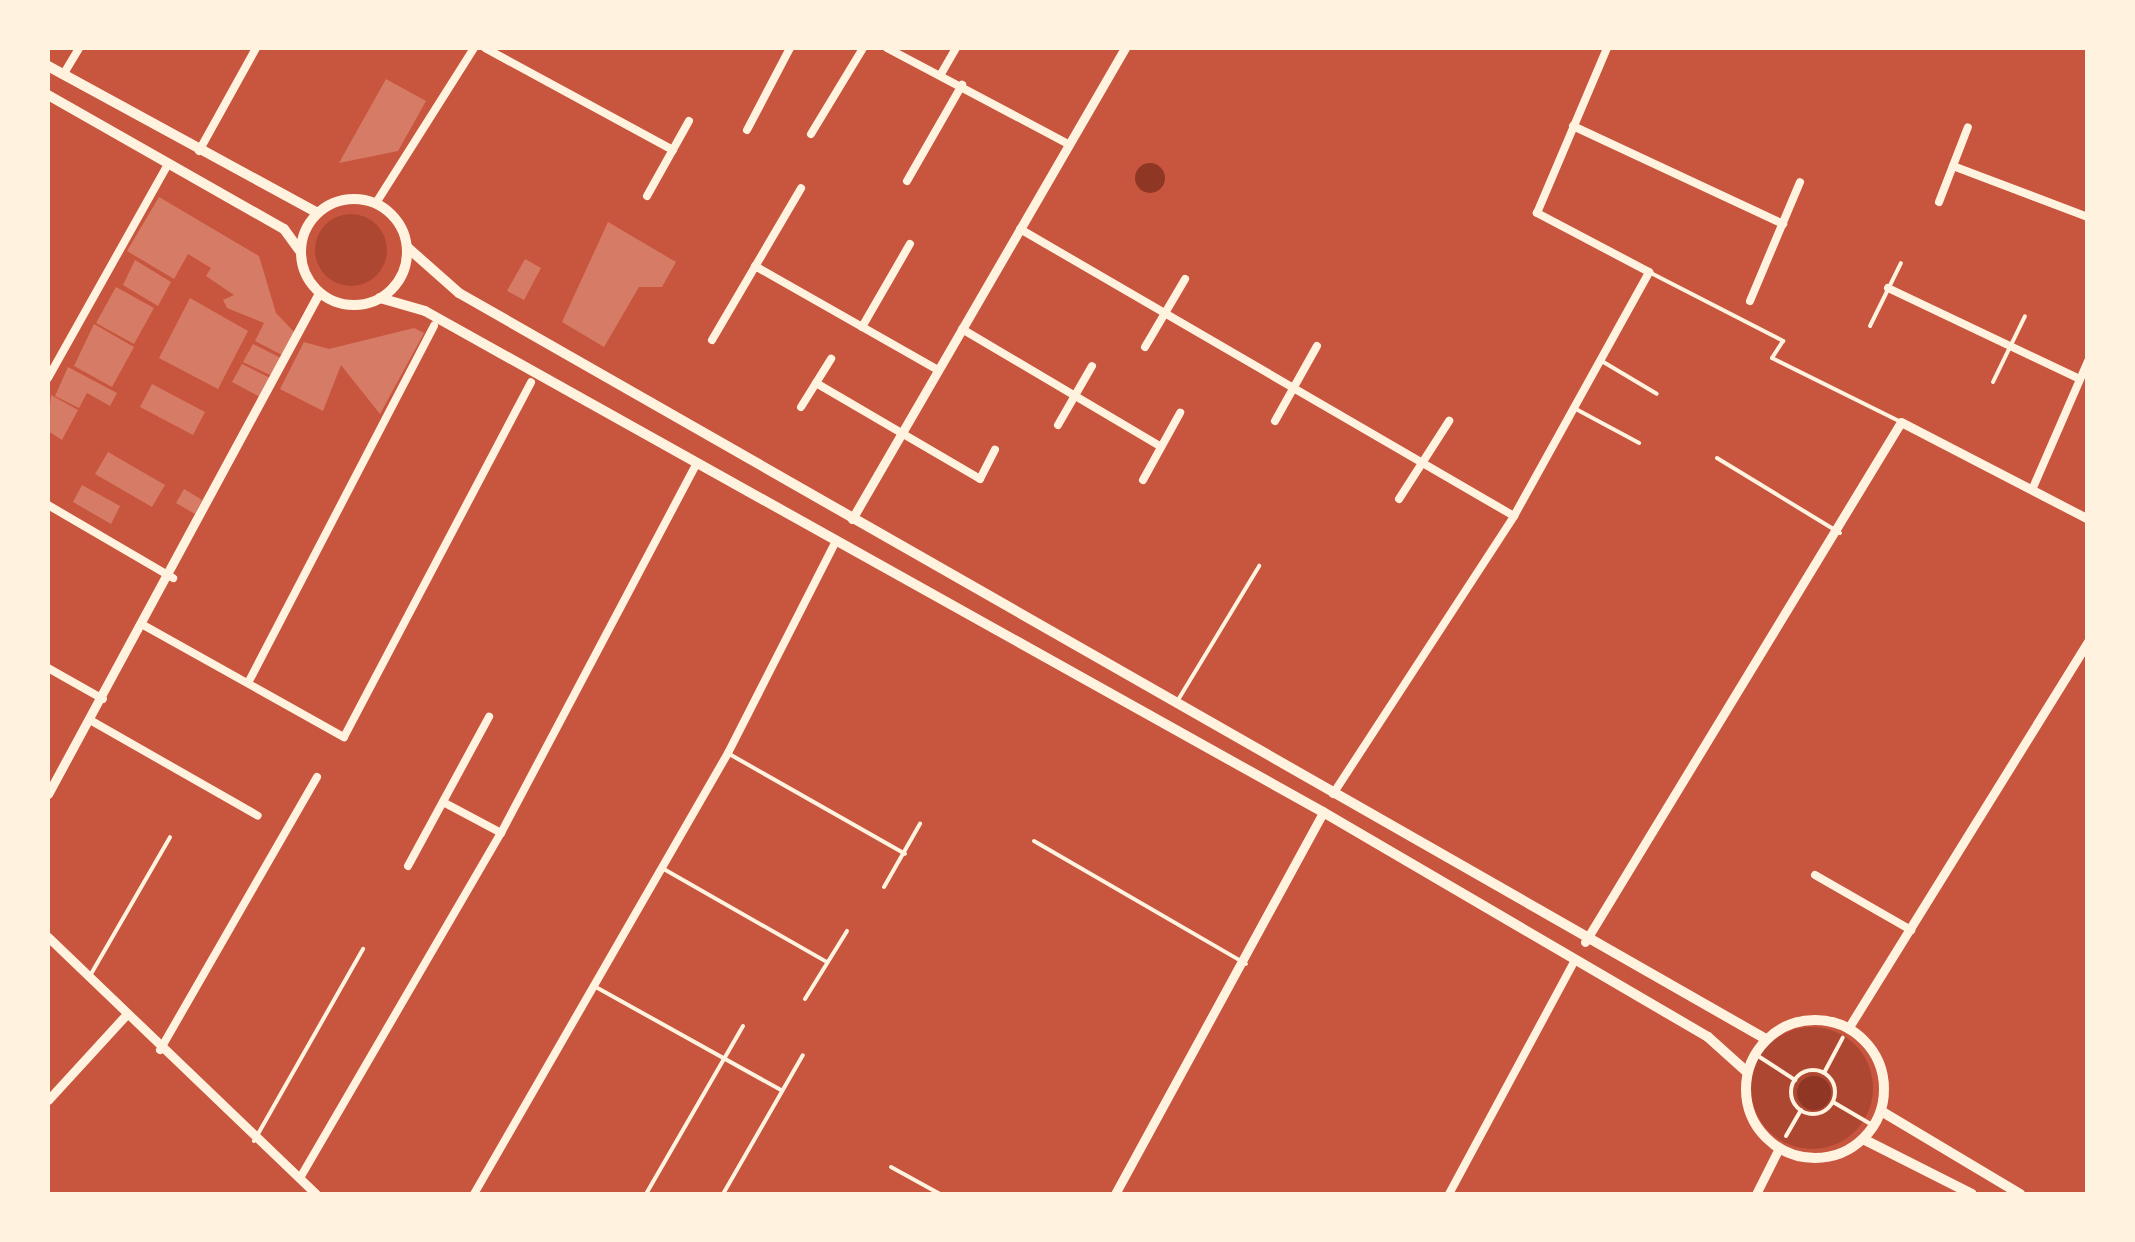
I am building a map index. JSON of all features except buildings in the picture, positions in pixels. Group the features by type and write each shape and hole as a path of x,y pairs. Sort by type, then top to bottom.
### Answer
{"main road":[{"path":"48,66 318,212"},
{"path":"48,95 284,229 301,252 319,293 348,305 380,298 426,311 1323,812 1708,1037 1747,1072"},
{"path":"301,252 318,212 346,199 376,203 398,221 407,248 401,277 380,298"},
{"path":"407,248 460,294 1585,942 1766,1039"},
{"path":"1814,1018 1849,1027 1883,1072 1881,1110 1874,1126 1864,1139 1824,1158 1779,1148 1748,1108 1747,1072 1755,1054 1766,1039 1814,1018"},
{"path":"1881,1110 2020,1194"},
{"path":"1864,1139 1972,1194"}],"street":[{"path":"64,75 79,48"},
{"path":"199,151 256,48"},
{"path":"376,203 474,48"},
{"path":"485,48 673,150"},
{"path":"747,130 790,48"},
{"path":"810,134 863,48"},
{"path":"887,48 1068,144"},
{"path":"941,74 956,48"},
{"path":"852,520 1125,48"},
{"path":"1333,794 1514,516 1649,272 1536,212 1606,48"},
{"path":"908,181 962,85"},
{"path":"646,196 689,121"},
{"path":"1574,126 1783,224"},
{"path":"1939,202 1968,127"},
{"path":"48,378 168,164"},
{"path":"1953,166 2088,216"},
{"path":"1750,301 1800,182"},
{"path":"712,340 801,188"},
{"path":"1020,229 1514,516"},
{"path":"862,327 910,244"},
{"path":"755,266 938,370"},
{"path":"1144,347 1185,279"},
{"path":"1888,288 2080,379"},
{"path":"48,794 172,578 319,293"},
{"path":"248,682 434,326"},
{"path":"962,330 1160,446"},
{"path":"1275,421 1318,346"},
{"path":"801,407 831,359"},
{"path":"2032,490 2088,361"},
{"path":"1058,425 1092,366"},
{"path":"145,626 344,736 531,382"},
{"path":"816,383 980,479 995,450"},
{"path":"1144,480 1180,413"},
{"path":"1399,499 1448,421"},
{"path":"1585,942 1840,532 1901,422 2088,519"},
{"path":"300,1178 501,833 697,463"},
{"path":"48,505 172,578"},
{"path":"474,1194 728,754 836,541"},
{"path":"1849,1027 2088,641"},
{"path":"48,668 103,699"},
{"path":"408,866 488,717"},
{"path":"90,720 258,816"},
{"path":"160,1050 317,777"},
{"path":"443,802 501,833"},
{"path":"1115,1194 1246,964 1323,812"},
{"path":"1815,875 1910,930"},
{"path":"48,937 254,1141 316,1194"},
{"path":"1449,1194 1574,960"},
{"path":"48,1100 125,1016"},
{"path":"1756,1194 1779,1148"}],"lane":[{"path":"1870,326 1901,263"},
{"path":"1649,272 1783,341 1772,358 1901,422"},
{"path":"1993,382 2025,316"},
{"path":"1600,360 1657,394"},
{"path":"1574,408 1639,443"},
{"path":"1717,458 1840,532"},
{"path":"1176,704 1260,566"},
{"path":"728,754 905,854"},
{"path":"884,887 920,824"},
{"path":"88,978 170,837"},
{"path":"1034,841 1246,964"},
{"path":"661,867 827,962"},
{"path":"805,1000 846,931"},
{"path":"254,1141 364,949"},
{"path":"594,986 781,1090"},
{"path":"646,1194 743,1026"},
{"path":"723,1194 803,1055"},
{"path":"892,1167 940,1194"}],"path":[{"path":"1849,1027 1824,1073 1833,1102 1874,1126"},
{"path":"1755,1054 1795,1080 1801,1110 1779,1148"},
{"path":"1795,1080 1824,1073"},
{"path":"1801,1110 1815,1114 1833,1102"}],"shaded area":[{"path":"1150,163 1160,168 1165,178 1160,188 1150,193 1140,188 1135,178 1140,168"},
{"path":"351,214 377,224 387,250 377,276 351,286 325,276 315,250 325,224"},
{"path":"1812,1027 1836,1031 1855,1045 1869,1064 1873,1088 1869,1112 1855,1131 1836,1145 1812,1149 1788,1145 1769,1131 1755,1112 1751,1088 1755,1064 1769,1045 1788,1031"},
{"path":"1814,1076 1826,1081 1831,1093 1826,1105 1814,1110 1802,1105 1797,1093 1802,1081"}]}
